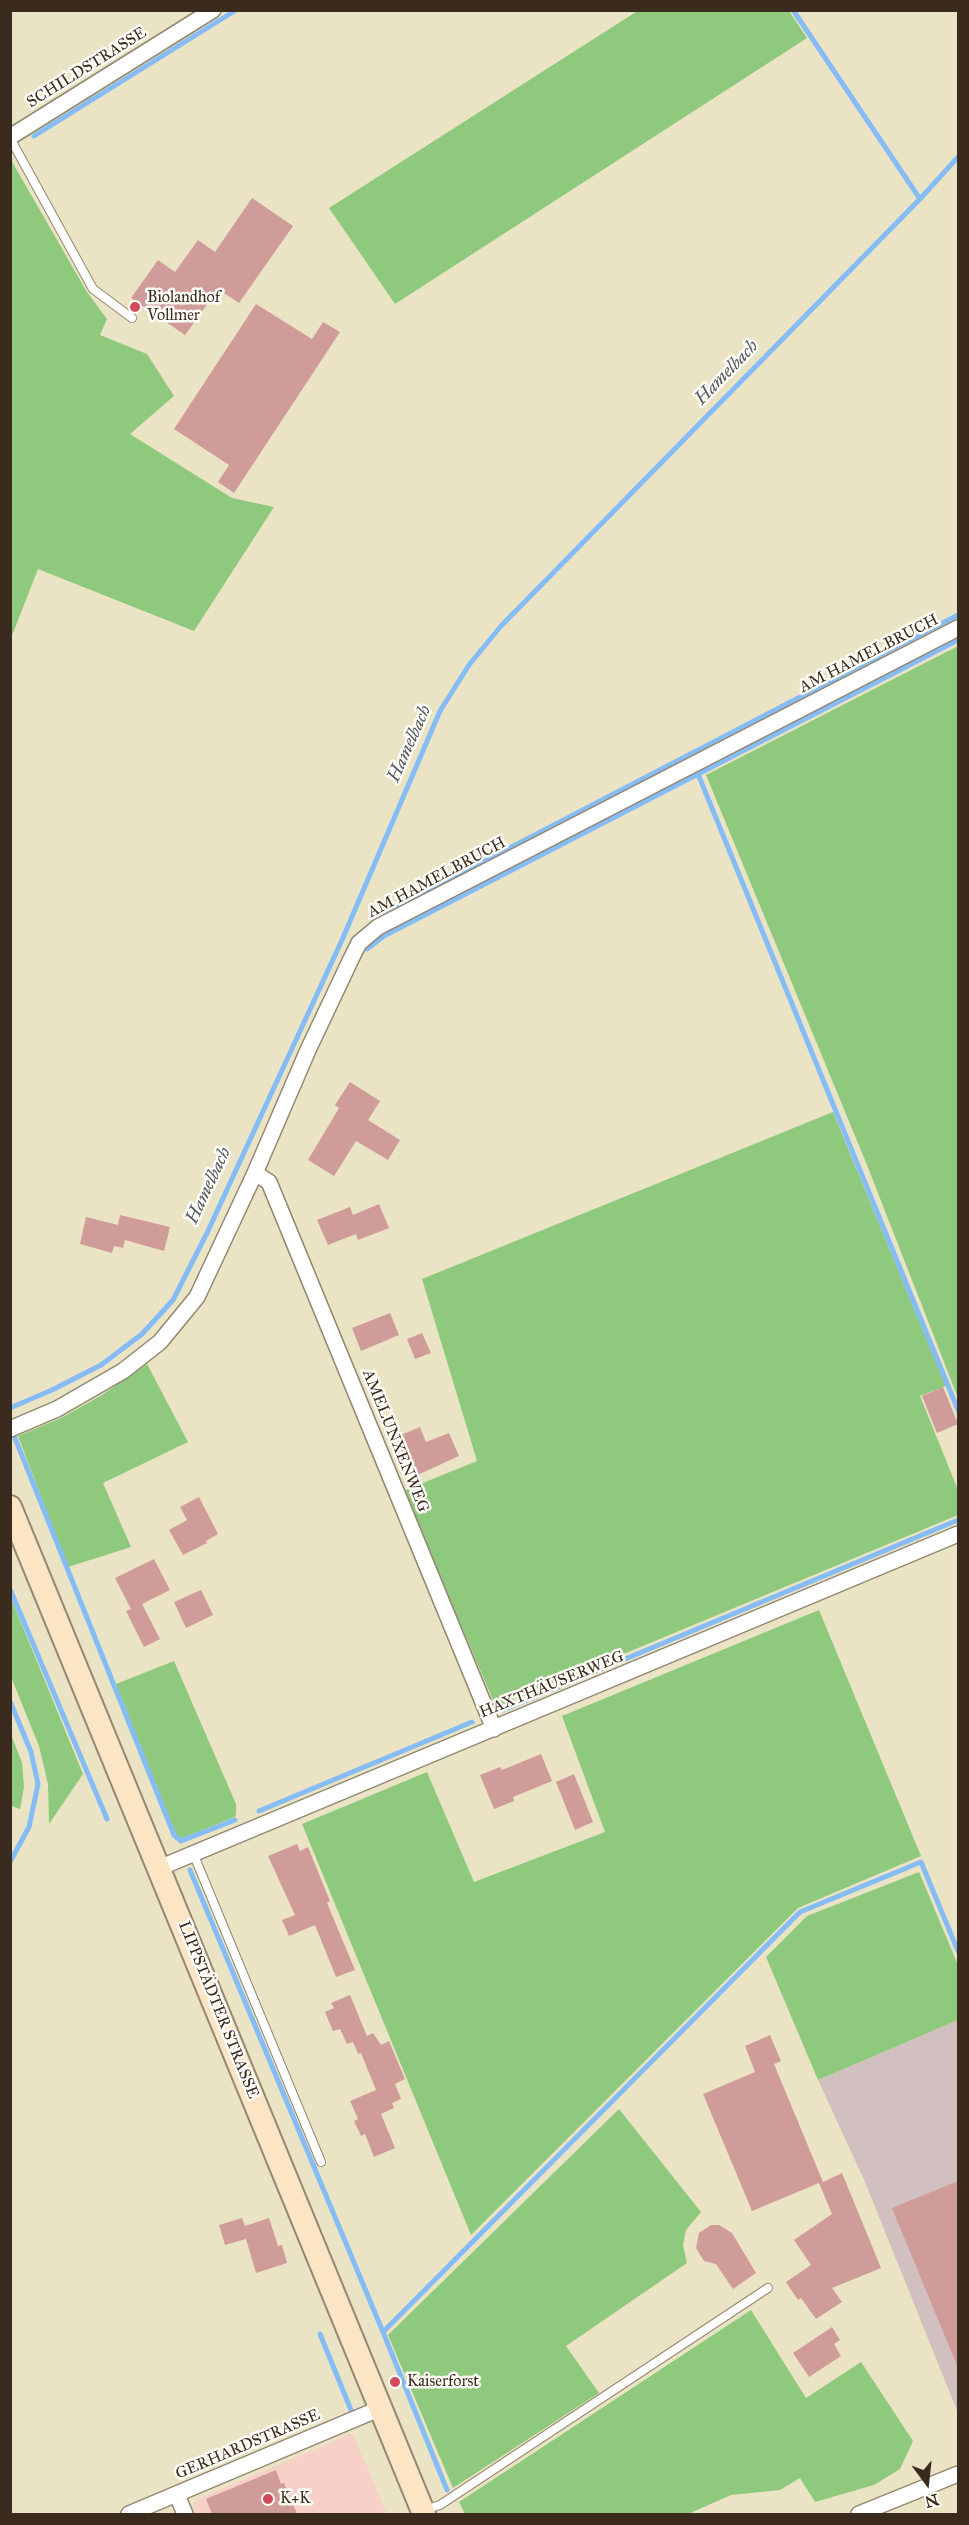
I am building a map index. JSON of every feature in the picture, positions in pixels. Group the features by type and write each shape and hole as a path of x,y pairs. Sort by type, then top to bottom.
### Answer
{"street":[{"name":"SCHILDSTRASSE","path":"10,138 213,10"},
{"name":"AM HAMELBRUCH","path":"10,1429 57,1409 98,1387 160,1342 197,1297 255,1173 308,1050 359,943 378,927 958,628"},
{"name":"AMELUNXENWEG","path":"255,1173 269,1182 494,1729"},
{"name":"LIPPSTÄDTER STRASSE","path":"10,1507 423,2513"},
{"name":"HAXTHÄUSERWEG","path":"159,1868 958,1534"},
{"name":"GERHARDSTRASSE","path":"129,2514 381,2408"},
{"path":"859,2514 958,2474"},
{"path":"177,2495 185,2514"}],"lane":[{"path":"10,138 93,289 132,318"},
{"path":"193,1853 321,2162"},
{"path":"423,2513 450,2498 768,2288"}],"shaded area":[{"path":"958,2020 958,2413 865,2182 818,2080"},
{"path":"353,2433 387,2514 195,2514 193,2503 200,2498"}],"green space":[{"path":"639,10 789,11 807,38 395,304 329,208"},
{"path":"11,160 87,292 107,319 100,335 147,354 174,396 130,434 232,498 274,507 194,631 38,569 11,638"},
{"path":"958,646 958,1398 867,1165 706,775"},
{"path":"833,1112 946,1386 920,1396 958,1490 958,1515 496,1707 403,1491 477,1461 422,1279"},
{"path":"147,1364 188,1442 103,1483 131,1547 68,1567 18,1436 61,1418 102,1395"},
{"path":"11,1598 83,1774 49,1824 48,1784 39,1746 11,1677"},
{"path":"819,1610 921,1856 798,1908 471,2235 302,1824 427,1772 474,1882 605,1832 562,1716"},
{"path":"174,1661 236,1804 235,1817 180,1839 116,1684"},
{"path":"11,1734 22,1763 24,1787 20,1809 11,1806"},
{"path":"919,1872 958,1965 958,2020 818,2080 766,1957 807,1916"},
{"path":"619,2109 701,2212 686,2230 683,2245 687,2263 566,2346 599,2393 453,2488 388,2335"},
{"path":"751,2310 806,2398 861,2362 913,2441 900,2469 874,2485 815,2502 800,2478 780,2490 731,2495 688,2514 465,2514 459,2502"}],"building":[{"path":"252,198 293,226 239,303 218,289 185,335 131,298 158,260 175,272 198,240 215,252"},
{"path":"256,304 312,339 323,322 340,332 234,493 218,482 229,465 174,429"},
{"path":"350,1082 380,1101 368,1120 400,1140 388,1160 356,1141 334,1176 308,1160 339,1108 335,1105"},
{"path":"379,1204 389,1228 358,1240 356,1234 328,1245 317,1220 350,1207 353,1215"},
{"path":"120,1215 170,1227 164,1251 125,1240 123,1248 114,1246 112,1253 80,1244 86,1217 118,1225"},
{"path":"390,1313 399,1335 361,1351 352,1328"},
{"path":"422,1333 431,1353 415,1359 407,1339"},
{"path":"943,1387 958,1424 937,1433 922,1396"},
{"path":"420,1427 426,1442 449,1433 459,1456 413,1477 396,1437"},
{"path":"199,1497 218,1534 206,1541 207,1543 183,1555 169,1530 187,1520 180,1507"},
{"path":"154,1559 170,1590 142,1604 160,1639 144,1647 126,1611 131,1609 115,1578"},
{"path":"201,1590 213,1615 186,1628 174,1602"},
{"path":"541,1754 552,1781 513,1797 514,1801 494,1809 480,1775 500,1767 502,1770"},
{"path":"574,1774 593,1822 575,1830 556,1782"},
{"path":"297,1844 300,1851 308,1847 330,1901 327,1903 355,1970 336,1977 315,1925 289,1936 282,1920 295,1915 268,1856"},
{"path":"350,1995 367,2036 373,2033 381,2045 389,2041 405,2079 395,2084 401,2099 392,2103 394,2108 381,2114 395,2148 374,2157 365,2134 361,2136 354,2121 358,2119 350,2101 376,2090 361,2053 358,2054 353,2042 347,2044 340,2029 333,2031 325,2012 334,2008 331,2003"},
{"path":"770,2035 781,2061 774,2064 823,2182 842,2173 881,2268 832,2288 842,2302 816,2319 801,2298 798,2300 786,2282 811,2265 794,2240 832,2214 819,2183 752,2211 703,2094 755,2072 745,2046"},
{"path":"958,2181 958,2368 892,2208"},
{"path":"242,2218 245,2226 269,2218 278,2246 282,2245 287,2263 256,2273 246,2239 225,2245 219,2225"},
{"path":"711,2225 719,2225 732,2233 756,2273 733,2289 716,2264 704,2261 696,2248 699,2233"},
{"path":"832,2327 840,2340 834,2344 841,2356 809,2377 793,2353"},
{"path":"276,2470 297,2514 212,2514 206,2499"}],"waterway":[{"path":"34,136 236,10"},
{"path":"793,10 920,199"},
{"name":"Hamelbach","path":"10,1408 101,1365 142,1334 173,1300 207,1233 342,940 440,711 469,665 501,626 920,199 958,157"},
{"path":"373,919 958,615"},
{"path":"367,949 384,936 958,640"},
{"path":"698,774 958,1410"},
{"path":"15,1438 174,1835 181,1841 235,1820"},
{"path":"503,1710 958,1520"},
{"path":"10,1589 107,1819"},
{"name":"Hamelbach","path":"10,1701 31,1752 38,1784 29,1827 10,1862"},
{"path":"259,1811 472,1722"},
{"path":"447,2490 383,2332 800,1912 921,1862 958,1951"},
{"path":"190,1870 383,2332"},
{"path":"320,2334 351,2410"}],"place":[{"name":"Biolandhof Vollmer","path":"135,307"},
{"name":"Kaiserforst","path":"395,2382"},
{"name":"K+K","path":"268,2499"}]}
